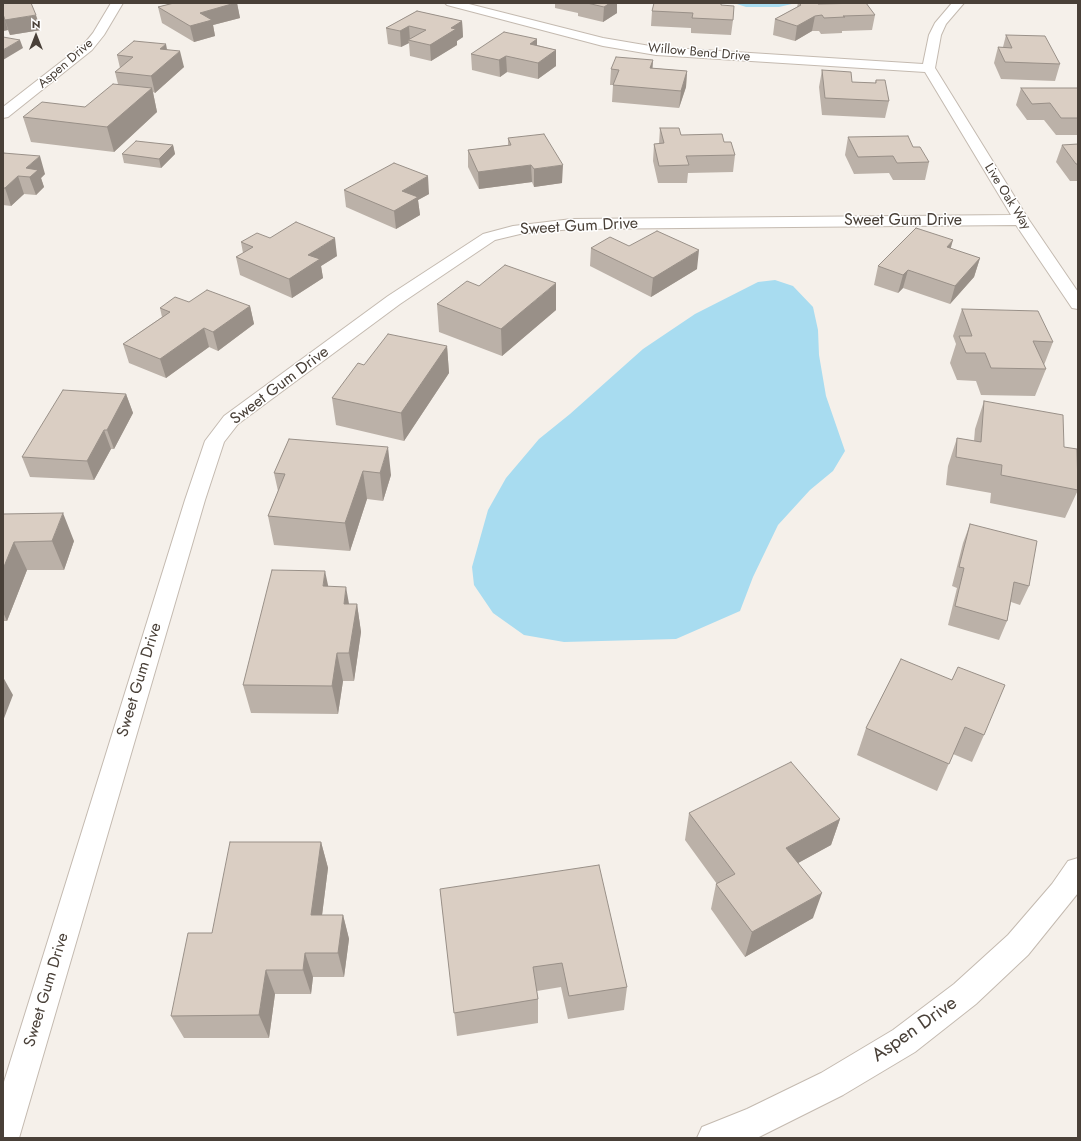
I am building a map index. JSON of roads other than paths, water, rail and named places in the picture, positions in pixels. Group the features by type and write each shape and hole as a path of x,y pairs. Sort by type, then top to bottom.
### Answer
{"street":[{"name":"Aspen Drive","path":"3,114 88,47 98,35 117,3"},
{"name":"Willow Bend Drive","path":"451,3 603,42 656,51 929,68"},
{"path":"929,68 935,35 941,23 958,3"},
{"name":"Live Oak Way","path":"929,68 1021,220 1078,304"},
{"name":"Sweet Gum Drive","path":"3,1138 126,724 195,500 215,441 231,420 394,300 489,237 519,229 572,224 1021,220"},
{"name":"Aspen Drive","path":"713,1138 754,1123 832,1084 904,1041 965,994 1018,945 1062,893 1078,870"}],"water":[{"path":"734,3 796,3 779,7 746,7"},
{"path":"775,280 793,286 813,307 818,330 819,355 826,396 845,451 833,471 810,490 778,525 753,577 740,611 676,639 564,642 524,635 493,613 474,585 472,567 488,510 506,478 539,439 570,414 643,349 695,314 758,282"}]}
